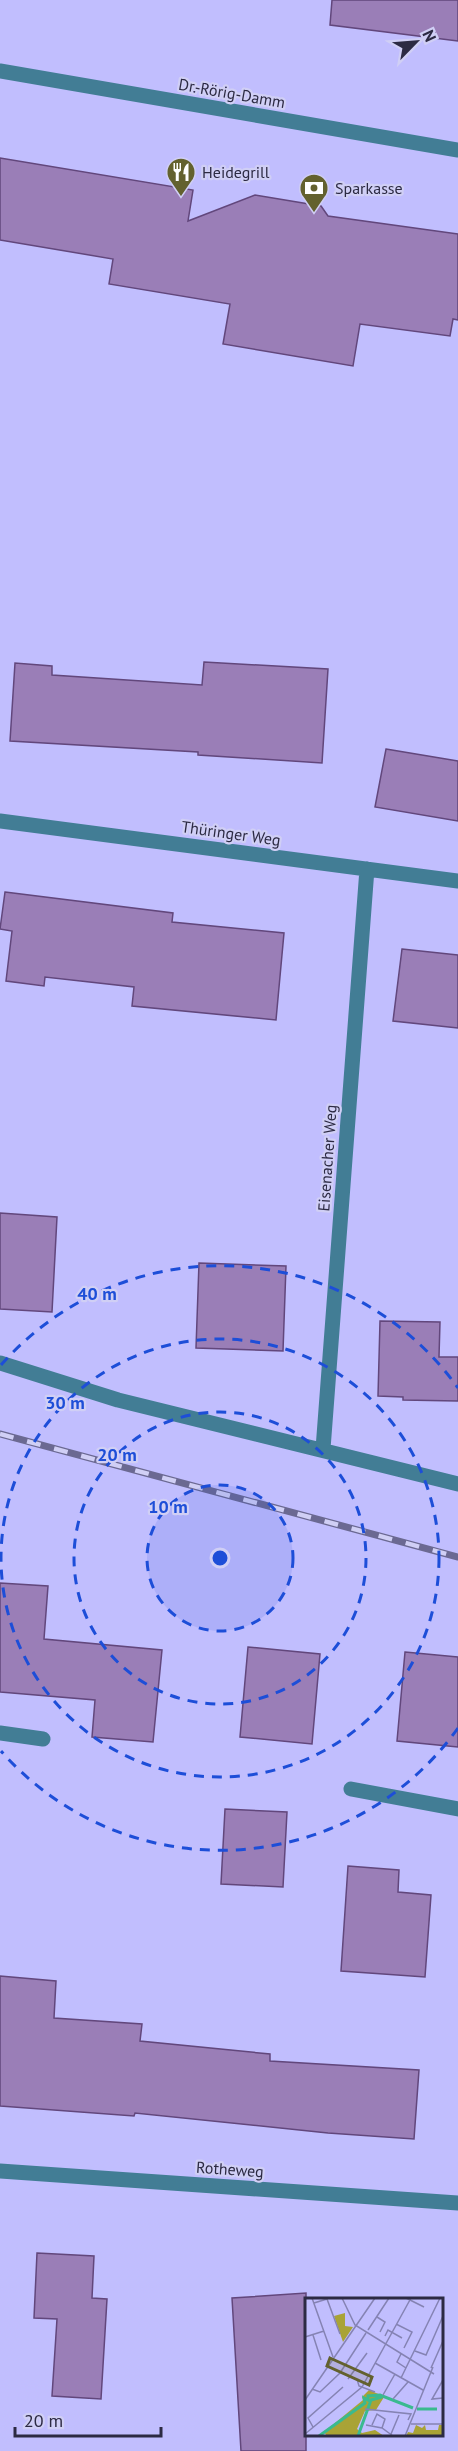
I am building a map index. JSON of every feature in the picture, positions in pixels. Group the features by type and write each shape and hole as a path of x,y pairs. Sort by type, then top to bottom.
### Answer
{"street":[{"name":"Dr.-Rörig-Damm","path":"0,71 458,150"},
{"name":"Thüringer Weg","path":"0,821 458,882"},
{"name":"Eisenacher Weg","path":"323,1449 367,869"},
{"path":"0,1363 118,1400 458,1484"},
{"path":"0,1733 43,1739"},
{"path":"351,1789 458,1809"},
{"name":"Rotheweg","path":"0,2171 458,2203"}],"building":[{"path":"332,0 458,0 458,41 330,25"},
{"path":"0,158 193,190 188,221 255,195 321,206 328,216 458,234 458,320 453,319 450,336 360,324 353,366 223,344 230,304 109,284 113,259 0,240"},
{"path":"204,662 328,669 322,763 198,755 198,752 10,741 15,663 52,666 52,675 202,685"},
{"path":"386,749 458,761 458,821 375,807"},
{"path":"5,892 173,913 172,922 284,933 276,1020 132,1006 134,987 45,977 44,986 6,981 12,931 0,929"},
{"path":"402,949 458,955 458,1028 393,1021"},
{"path":"0,1213 57,1217 52,1312 0,1309"},
{"path":"199,1263 286,1266 283,1351 196,1348"},
{"path":"380,1321 440,1322 439,1357 458,1357 458,1401 403,1400 403,1397 378,1396"},
{"path":"0,1583 48,1586 44,1639 162,1650 153,1742 92,1737 95,1700 0,1692"},
{"path":"248,1647 320,1654 312,1744 240,1737"},
{"path":"405,1652 458,1657 458,1747 397,1741"},
{"path":"225,1809 287,1812 283,1887 221,1884"},
{"path":"348,1866 399,1870 398,1892 431,1895 425,1977 341,1971"},
{"path":"0,1976 56,1981 54,2018 142,2024 140,2041 270,2054 270,2061 419,2070 414,2139 328,2133 135,2113 134,2116 0,2106"},
{"path":"37,2253 94,2256 92,2298 107,2299 101,2399 52,2396 57,2319 34,2318"},
{"path":"306,2293 306,2451 241,2451 232,2298"}],"railway":[{"path":"0,1434 458,1557"}],"place":[{"name":"Heidegrill","path":"181,198"},
{"name":"Sparkasse","path":"314,214"}]}
